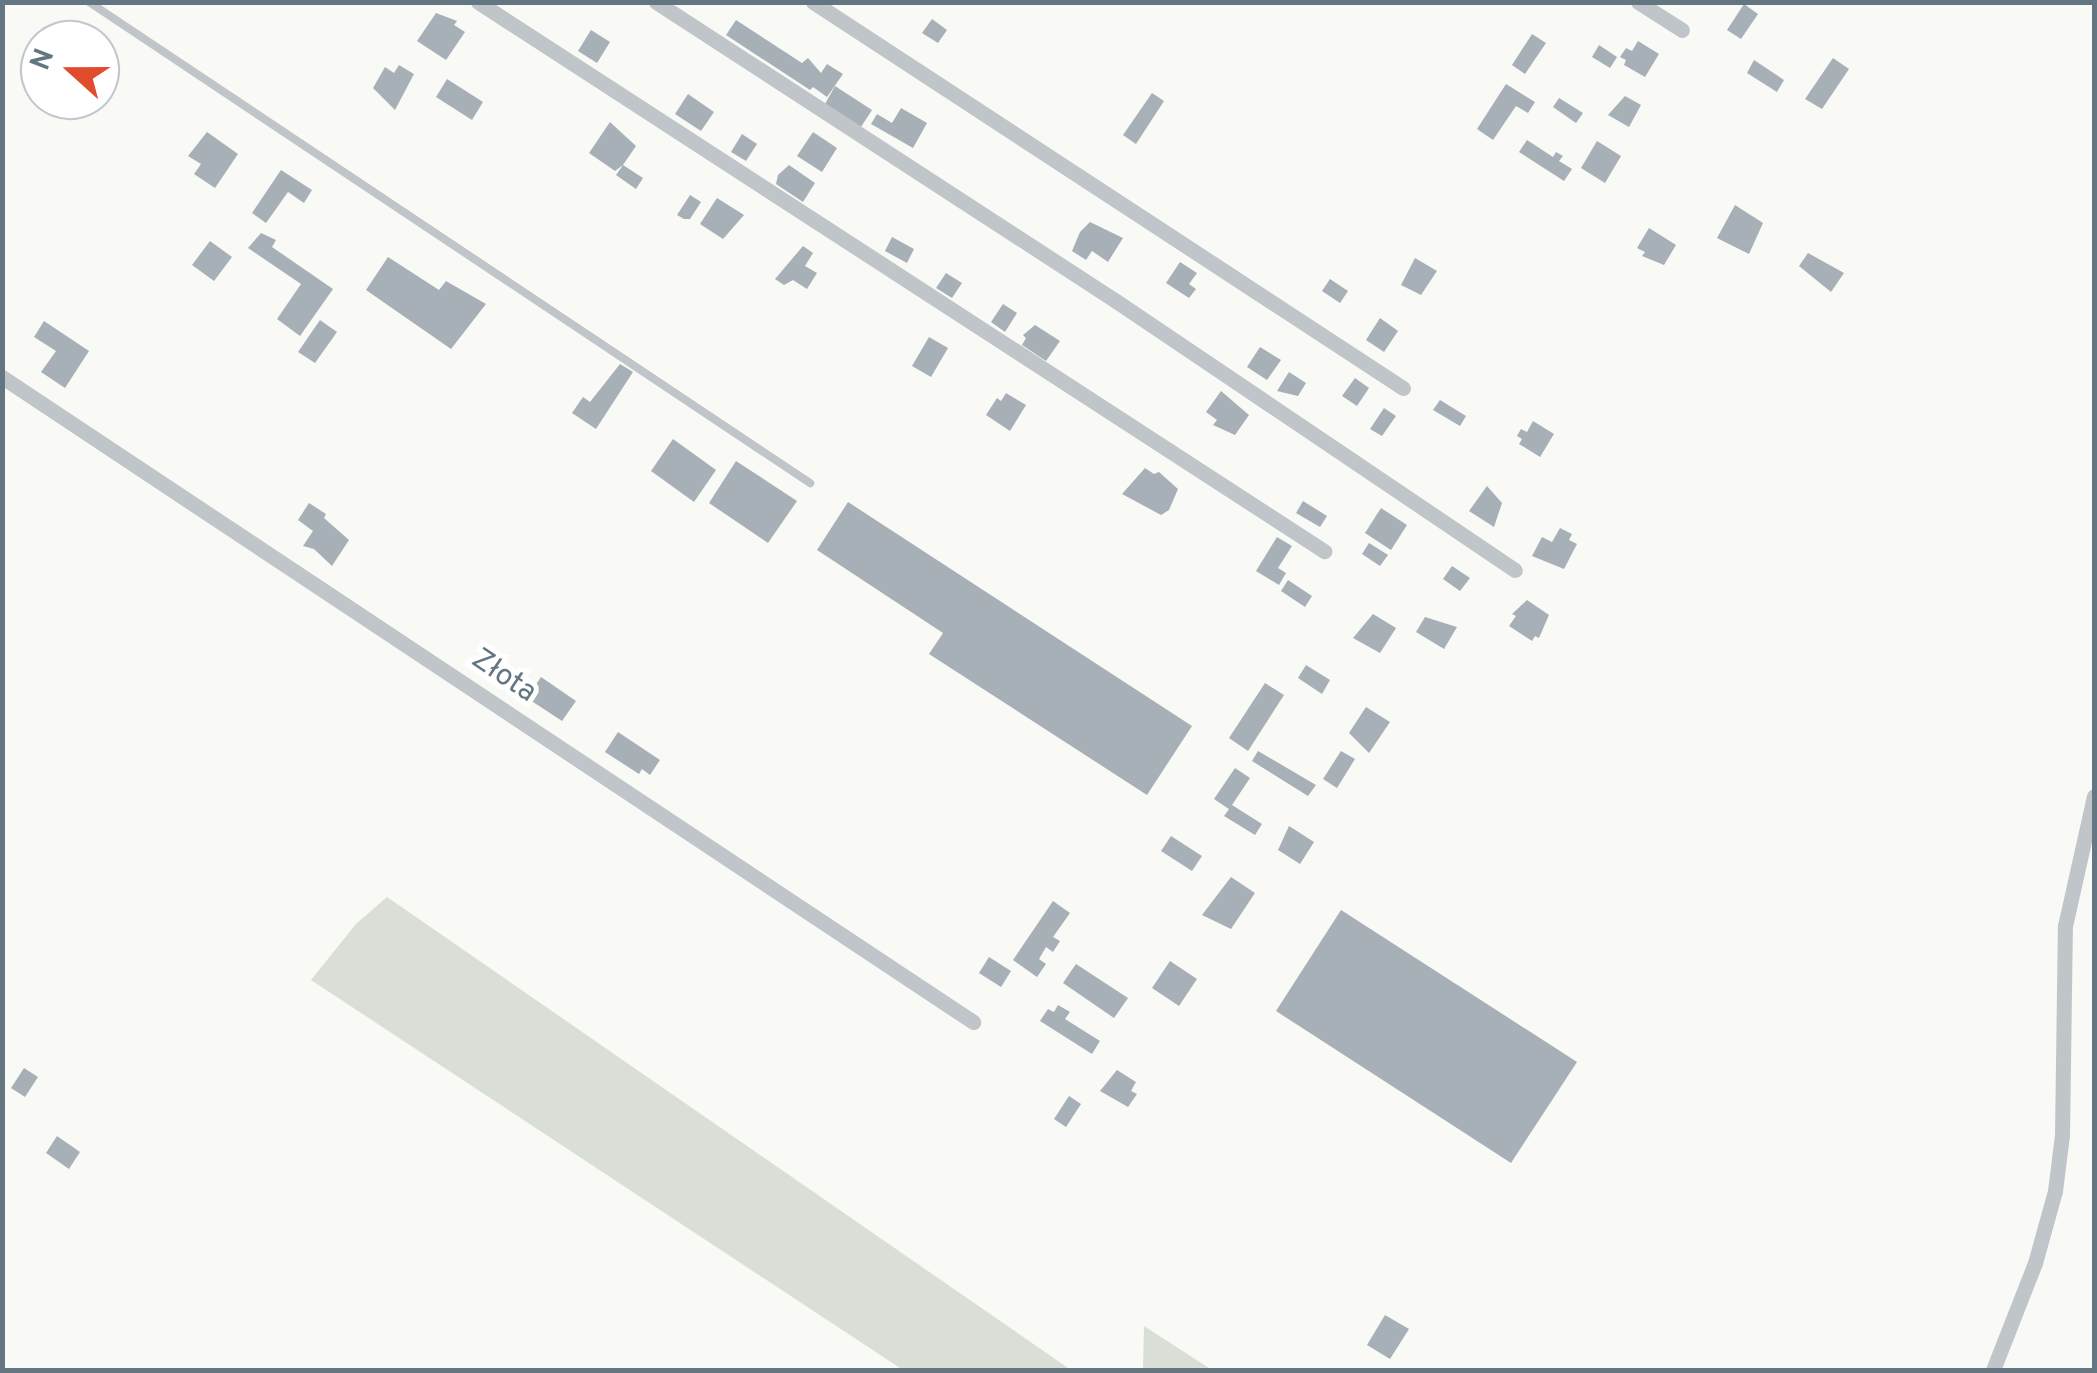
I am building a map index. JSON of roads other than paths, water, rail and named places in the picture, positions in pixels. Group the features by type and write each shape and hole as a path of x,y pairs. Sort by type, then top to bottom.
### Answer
{"street":[{"path":"478,2 1324,551"},
{"path":"656,2 1116,301 1516,570"},
{"path":"812,2 1403,388"},
{"path":"1638,2 1682,30"},
{"name":"Złota","path":"2,377 973,1022"},
{"path":"1993,1370 2035,1263 2055,1191 2062,1134 2065,926 2094,796"}],"lane":[{"path":"89,2 810,483"}]}
